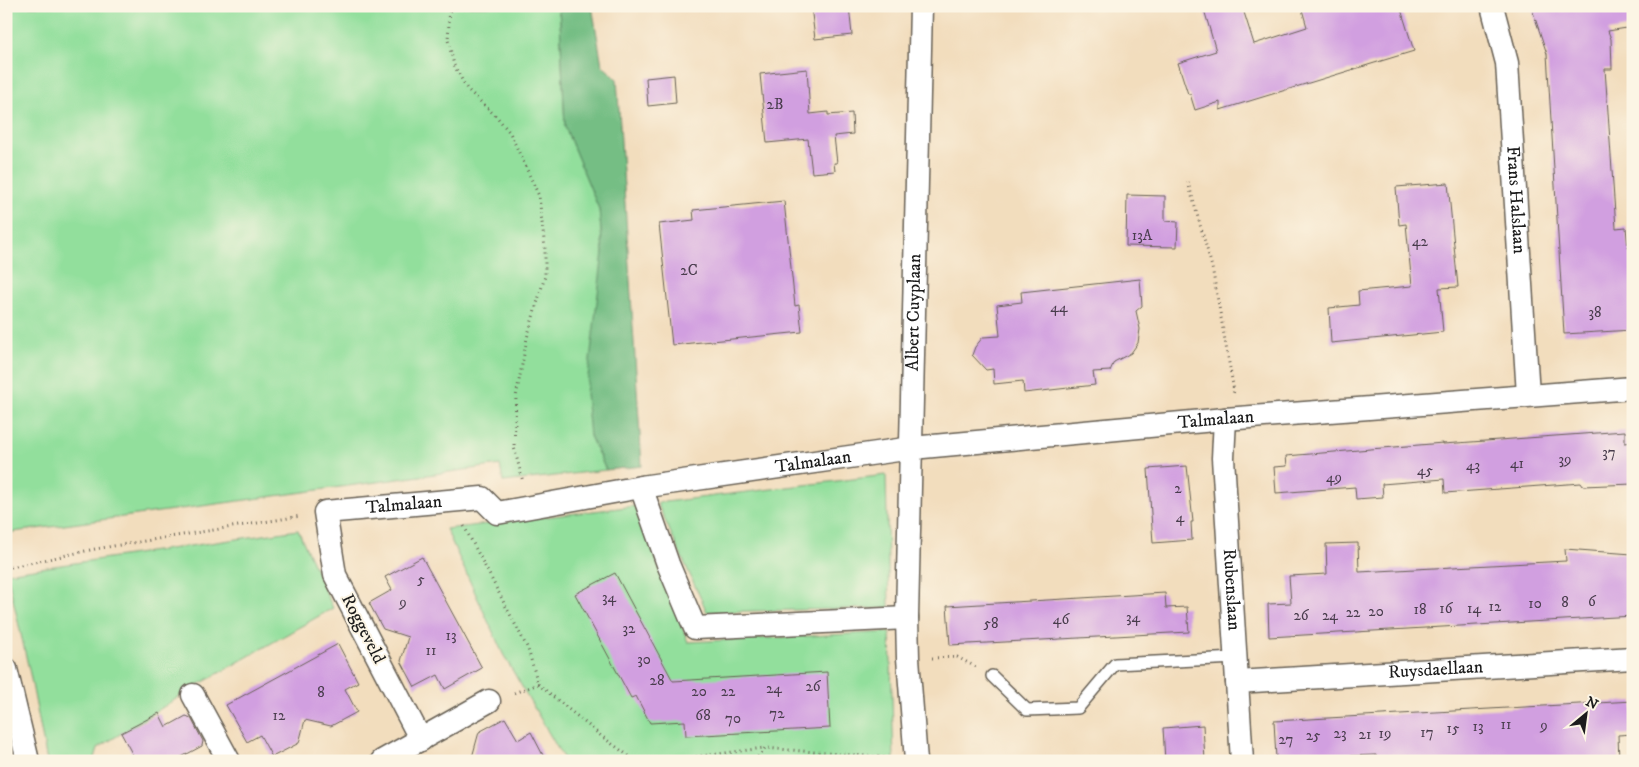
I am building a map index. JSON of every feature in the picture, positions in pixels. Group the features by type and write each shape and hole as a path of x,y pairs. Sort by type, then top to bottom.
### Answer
{"street":[{"name":"Albert Cuyplaan","path":"916,760 908,658 907,618 921,6"},
{"name":"Frans Halslaan","path":"1492,6 1507,63 1528,395"},
{"name":"Talmalaan","path":"325,512 482,498 497,513 641,487 912,448 1225,419 1633,388"},
{"name":"Rubenslaan","path":"1225,419 1223,458 1242,761"},
{"path":"641,487 668,564 696,628 907,618"},
{"name":"Roggeveld","path":"325,512 335,575 421,740"},
{"name":"Ruysdaellaan","path":"1237,682 1633,658"},
{"path":"6,669 28,761"},
{"path":"193,695 229,761"},
{"path":"382,761 489,701"}],"lane":[{"path":"992,676 1027,710 1078,708 1116,664 1236,658"}],"path":[{"path":"450,6 448,40 454,65 467,89 497,117 510,133 539,196 545,249 545,276 527,338 516,398 514,447 529,507"},
{"path":"1188,182 1212,267 1234,391 1225,419"},
{"path":"451,501 528,649 538,684 632,760 685,758 765,748 916,760"},
{"path":"6,568 95,549 325,512"},
{"path":"908,658 957,657 992,676"},
{"path":"755,761 765,748"},
{"path":"685,758 689,761"}],"green space":[{"path":"6,6 558,6 565,127 599,209 603,252 590,436 606,470 503,482 500,465 6,533"},
{"path":"558,6 592,6 602,65 617,79 642,466 606,470 590,436 586,393 603,252 599,209 565,127"},
{"path":"886,475 889,608 707,612 657,503"},
{"path":"635,506 688,642 890,632 894,761 565,761 503,654 446,529"},
{"path":"298,530 333,608 198,685 98,748 94,761 47,761 7,573"}],"building":[{"path":"811,6 849,6 852,35 815,39"},
{"path":"1203,6 1242,6 1254,44 1307,27 1301,6 1400,6 1414,51 1220,110 1220,102 1195,110 1178,63 1216,51"},
{"path":"1531,6 1633,6 1633,27 1608,31 1611,39 1612,69 1605,69 1616,228 1626,227 1628,248 1633,248 1633,330 1564,334 1547,54"},
{"path":"807,69 810,114 828,112 828,115 852,113 853,134 834,136 837,163 834,163 835,171 812,173 808,139 767,143 760,74"},
{"path":"674,75 676,103 648,106 646,78"},
{"path":"1448,183 1458,287 1439,288 1443,332 1331,343 1329,308 1359,305 1358,291 1412,286 1406,224 1399,225 1396,187"},
{"path":"1127,195 1165,196 1165,221 1178,222 1177,247 1126,246"},
{"path":"784,201 795,306 799,305 802,332 672,345 659,224 694,220 693,210"},
{"path":"1140,279 1142,306 1136,311 1140,329 1138,343 1131,353 1114,362 1110,371 1093,372 1095,385 1024,393 1023,381 994,384 993,369 986,370 972,355 975,347 983,337 1000,336 997,305 1022,302 1021,292"},
{"path":"1625,431 1625,443 1633,442 1633,484 1583,486 1581,483 1445,493 1444,479 1382,484 1383,497 1356,499 1355,487 1276,493 1274,467 1287,466 1286,456"},
{"path":"1187,466 1193,522 1191,522 1192,540 1153,543 1148,469"},
{"path":"1358,543 1359,572 1566,561 1565,549 1632,554 1633,616 1269,637 1268,604 1291,603 1289,576 1327,574 1326,544"},
{"path":"422,557 482,668 445,689 438,675 415,687 401,661 408,637 383,629 369,603 392,590 385,577"},
{"path":"615,573 673,681 827,672 830,728 686,736 685,721 650,723 636,696 631,698 575,594"},
{"path":"1165,593 1166,608 1187,607 1189,632 950,645 947,606"},
{"path":"338,644 358,682 345,689 357,712 331,726 305,720 299,743 272,757 260,735 247,742 226,705"},
{"path":"1633,701 1633,734 1618,735 1619,761 1377,761 1376,755 1276,759 1274,721"},
{"path":"159,713 166,727 186,716 191,718 203,741 202,746 174,761 136,761 121,733"},
{"path":"505,718 518,740 531,732 546,761 471,761 479,732"},
{"path":"1203,725 1205,761 1165,761 1163,728"}]}
